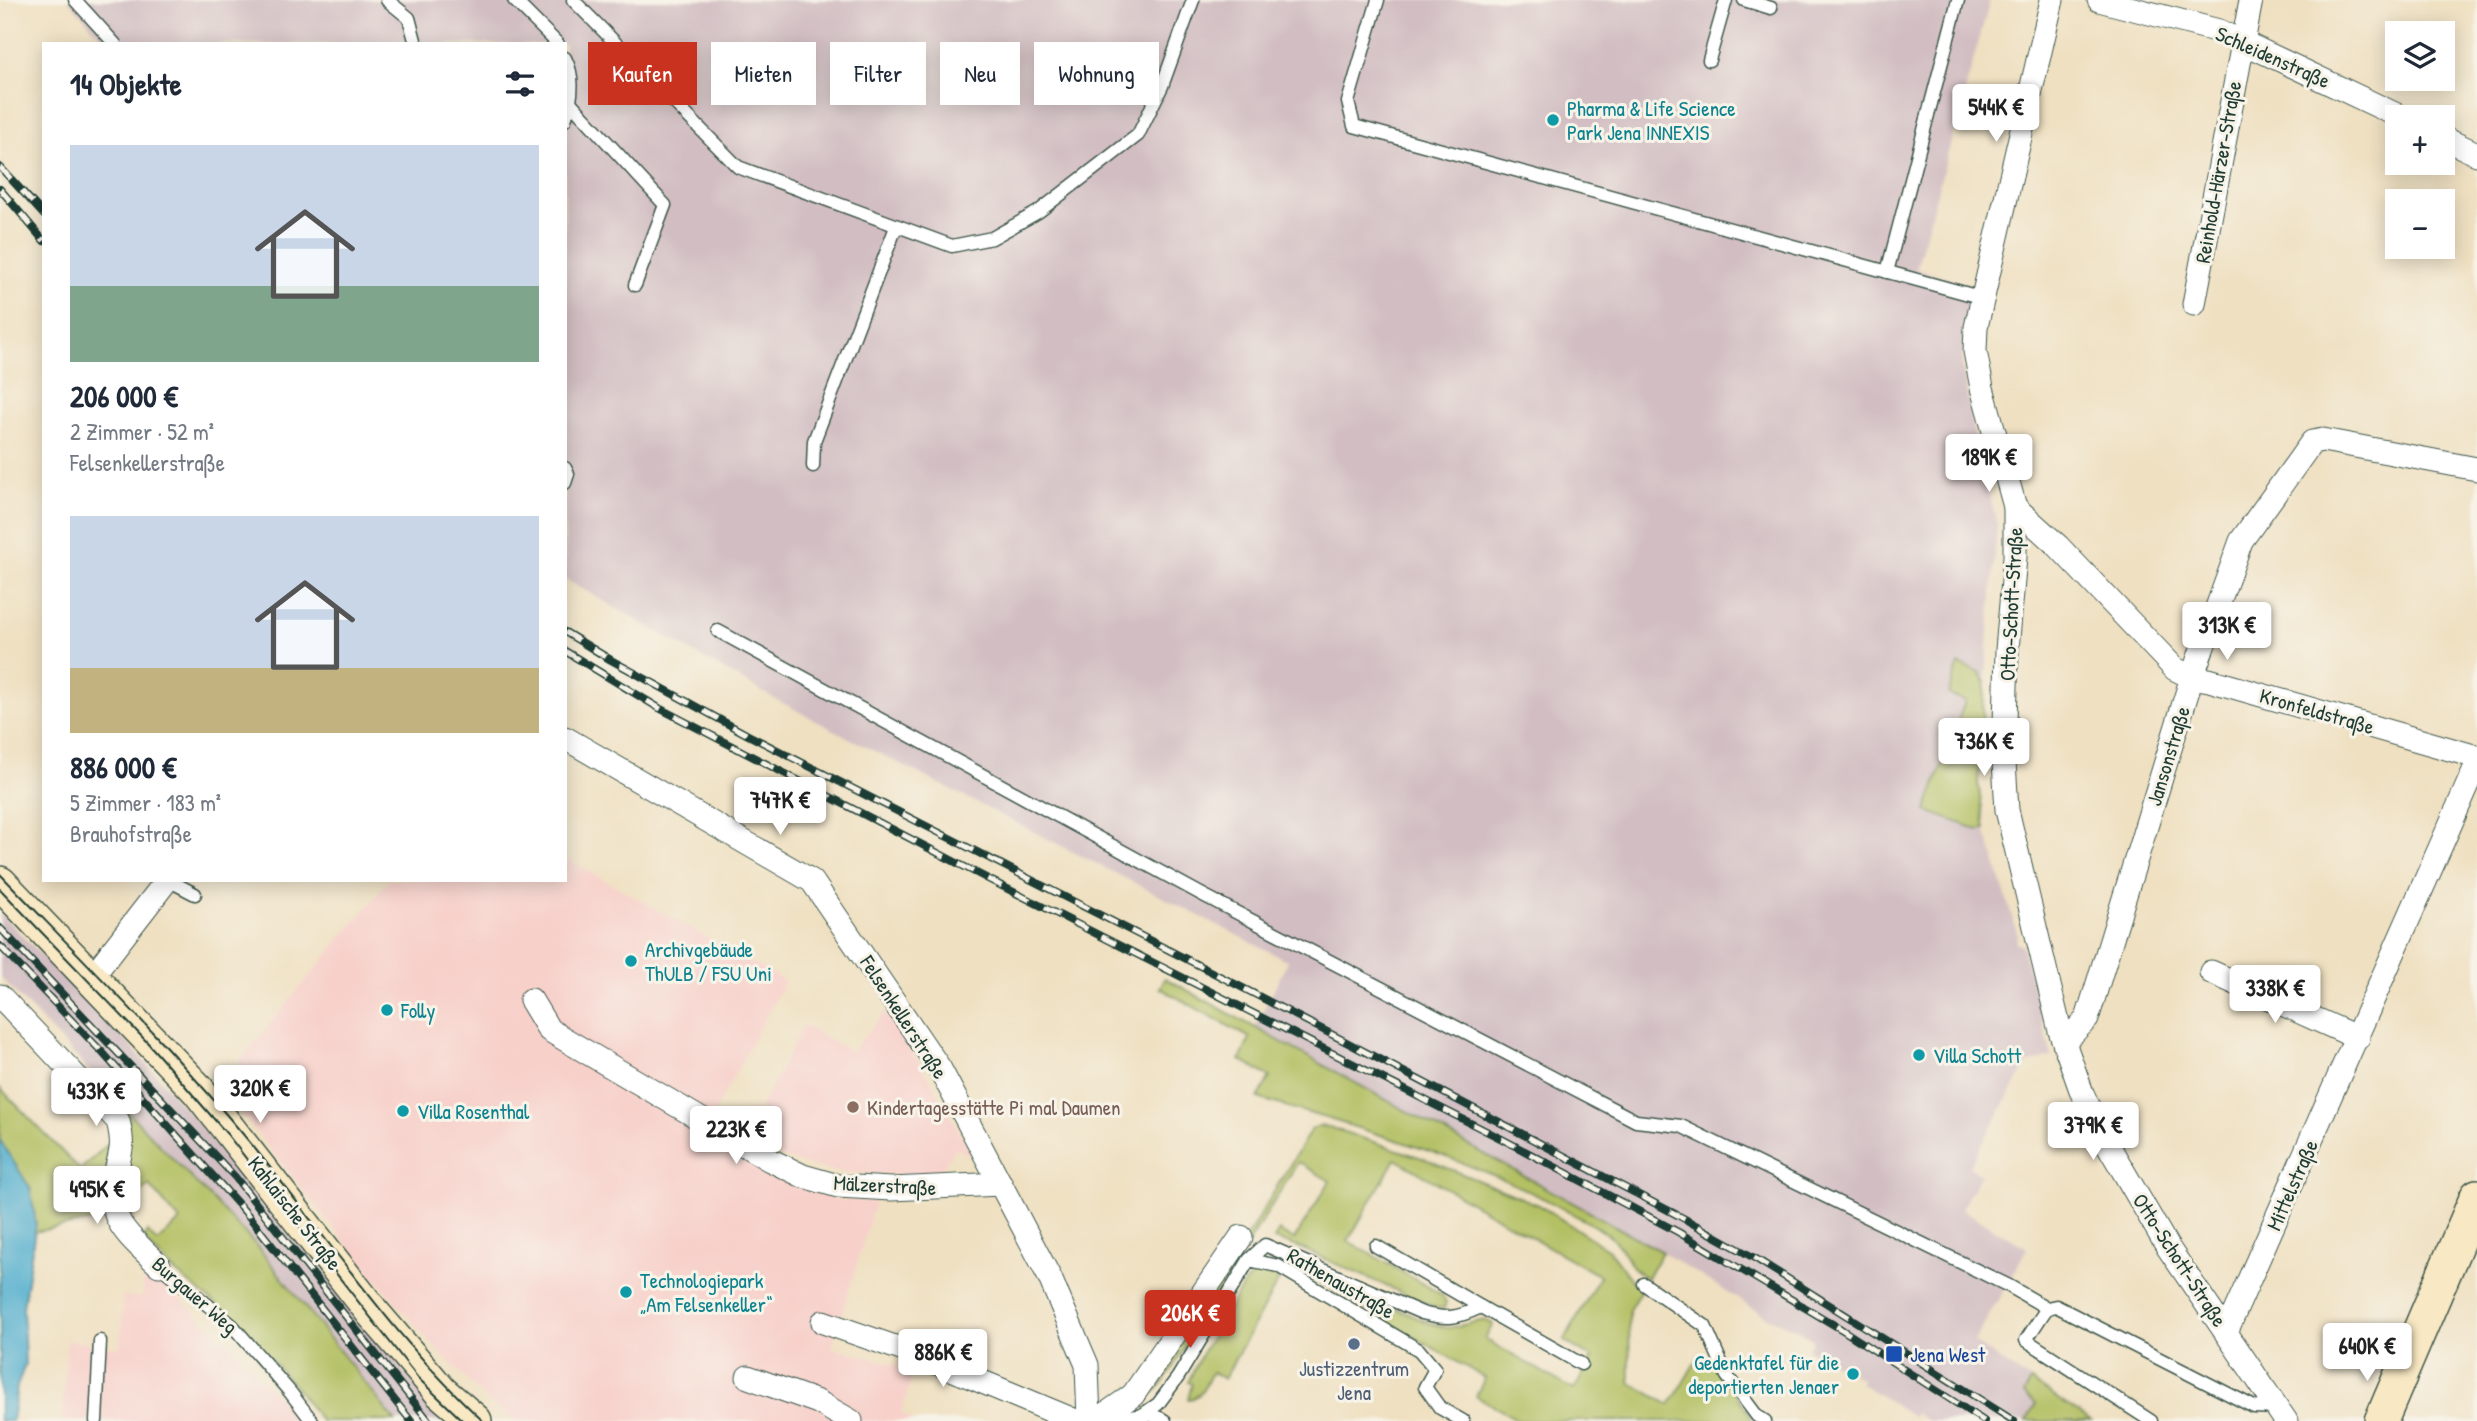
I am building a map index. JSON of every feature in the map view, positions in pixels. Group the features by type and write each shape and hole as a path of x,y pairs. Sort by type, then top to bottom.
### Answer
{"main road":[{"name":"Kahlaische Straße","path":"0,883 198,1090 373,1313 441,1392 475,1421"},
{"path":"2381,1421 2404,1367 2472,1235 2477,1196"}],"street":[{"name":"Otto-Schott-Straße","path":"2052,0 1976,327 1975,351 1982,388 2015,507 2015,557 2007,650 2007,810 2064,1042 2082,1093 2101,1133 2167,1246 2282,1415"},
{"name":"Schleidenstraße","path":"2099,0 2219,31 2385,109"},
{"name":"Reinhold-Härzer-Straße","path":"2194,304 2251,0"},
{"path":"2455,144 2477,154"},
{"name":"Jansonstraße","path":"2064,1042 2087,1019 2192,677 2241,541 2312,442 2323,440 2477,469"},
{"name":"Kronfeldstraße","path":"2015,507 2058,546 2175,669 2192,677 2477,757"},
{"name":"Felsenkellerstraße","path":"567,738 811,881 940,1069 1050,1278 1087,1365 1088,1421"},
{"name":"Mittelstraße","path":"2226,1332 2477,764"},
{"path":"92,977 166,882"},
{"path":"2211,972 2358,1038"},
{"name":"Burgauer Weg","path":"0,996 118,1121 124,1141 111,1200 118,1223 159,1265"},
{"name":"Mälzerstraße","path":"531,1000 549,1030 770,1160 803,1176 838,1186 891,1189 1001,1184"},
{"path":"1096,1421 1133,1395 1241,1237"},
{"path":"823,1322 918,1355 1076,1421"},
{"path":"748,1377 818,1402 851,1421"}],"lane":[{"path":"75,0 114,42"},
{"path":"387,0 409,18 415,42"},
{"path":"514,0 556,42"},
{"path":"573,0 738,167 952,246 992,238 1038,212 1138,135 1162,86 1194,0"},
{"path":"1378,0 1348,102 1354,125 1983,298"},
{"path":"1709,60 1726,0"},
{"path":"1744,0 1771,8"},
{"path":"1887,272 1958,0"},
{"path":"567,62 570,68 571,103 567,114"},
{"path":"571,103 664,205 635,285"},
{"path":"813,466 814,441 896,227"},
{"name":"Otto-Schott-Straße","path":"718,631 1201,894 1636,1121 1681,1125 2009,1286 2047,1308 2056,1306 2254,1407 2282,1415"},
{"path":"172,882 195,894"},
{"path":"1142,1415 1158,1404 1178,1377 1249,1260 1265,1245 1422,1313 1453,1318 1481,1307"},
{"path":"1376,1247 1581,1364"},
{"name":"Rathenaustraße","path":"1249,1260 1278,1266 1419,1350 1435,1369 1425,1387 1440,1408 1463,1421"},
{"name":"Burgauer Weg","path":"159,1265 232,1325 312,1421"},
{"path":"1644,1284 1705,1326 1727,1376 1759,1419"},
{"path":"2047,1308 2026,1340 2151,1421"},
{"path":"96,1421 100,1341"},
{"path":"1112,1421 1142,1415 1162,1418 1165,1421"}],"shaded area":[{"path":"68,0 1990,0 1916,269 1976,287 1966,326 1962,365 1974,435 1997,524 1978,783 1985,829 2018,935 2016,943 2022,946 2052,1057 2027,1064 1969,1167 1981,1174 1961,1209 2027,1248 1974,1342 2031,1381 2024,1394 2037,1403 2027,1421 1928,1421 1915,1413 1913,1416 1860,1383 1861,1379 1807,1349 1813,1340 1796,1329 1769,1318 1662,1252 1255,1027 1288,961 841,734 567,580 567,42 105,42"},
{"path":"567,859 785,981 702,1135 766,1173 801,1187 834,1199 875,1202 832,1347 914,1370 901,1414 914,1421 515,1421 490,1403 438,1351 370,1273 219,1086 387,882 567,882"},
{"path":"0,913 128,1043 297,1236 444,1421 395,1421 257,1246 0,977"},
{"name":"Kindertagesstätte Pi mal Daumen","path":"885,1012 931,1081 965,1141 970,1157 955,1147 938,1175 841,1172 786,1159 746,1134 804,1025 851,1052"},
{"path":"145,1278 164,1283 242,1358 297,1421 62,1421 67,1340 120,1348 123,1296 142,1297"}],"green space":[{"path":"1959,664 1980,673 1985,682 1978,783 1985,829 1979,830 1926,811 1965,701 1948,694"},
{"path":"1165,978 1662,1252 1647,1278 1632,1266 1608,1235 1531,1192 1416,1147 1258,1098 1270,1077 1240,1060 1250,1038 1160,988"},
{"path":"0,1088 80,1170 108,1144 110,1150 102,1211 91,1221 34,1232 36,1224 30,1188 0,1140"},
{"path":"123,1107 257,1246 395,1421 321,1421 292,1383 237,1321 174,1271 146,1242 144,1238 147,1232 157,1242 180,1221 149,1185 124,1208 133,1217 127,1218 120,1202 129,1119"},
{"path":"1318,1126 1329,1127 1425,1159 1539,1205 1609,1250 1634,1284 1642,1288 1629,1310 1630,1383 1670,1405 1699,1356 1717,1365 1751,1417 1749,1421 1520,1421 1476,1396 1485,1378 1290,1265 1292,1262 1429,1323 1448,1328 1485,1320 1493,1324 1485,1339 1574,1390 1592,1358 1564,1341 1600,1276 1395,1159 1348,1241 1442,1295 1446,1303 1444,1308 1436,1308 1274,1239 1279,1231 1294,1240 1330,1181 1298,1162 1163,1383 1151,1394 1141,1395 1226,1272 1311,1130"},
{"path":"1266,1273 1279,1280 1224,1379 1212,1372 1200,1393 1188,1399 1192,1384 1188,1382 1202,1353 1246,1281 1255,1274"},
{"path":"2031,1381 2091,1421 2027,1421 2036,1404 2024,1394"}],"water":[{"path":"0,1140 30,1188 36,1224 23,1307 25,1364 17,1387 12,1421 0,1421"}],"tram line":[{"path":"0,874 191,1075 252,1145 391,1322 483,1421"},
{"path":"0,889 147,1042 227,1134 418,1378 463,1421"}],"railway":[{"path":"0,167 42,213"},
{"path":"0,189 42,239"},
{"path":"567,633 748,735 1243,988 1683,1218 1758,1260 2014,1421"},
{"path":"567,652 659,708 988,879 1502,1139 1678,1232 1841,1329 1984,1421"},
{"path":"0,928 235,1177 429,1421"},
{"path":"0,946 102,1052 247,1214 411,1421"}],"place":[{"name":"Pharma & Life Science Park Jena INNEXIS","path":"1553,120"},
{"name":"Archivgebäude ThULB / FSU Uni","path":"631,961"},
{"name":"Folly","path":"387,1010"},
{"name":"Villa Schott","path":"1919,1055"},
{"name":"Kindertagesstätte Pi mal Daumen","path":"853,1107"},
{"name":"Villa Rosenthal","path":"403,1111"},
{"name":"Technologiepark „Am Felsenkeller“","path":"626,1292"},
{"name":"Justizzentrum Jena","path":"1354,1344"},
{"name":"Jena West","path":"1894,1354"},
{"name":"Gedenktafel für die deportierten Jenaer","path":"1853,1374"}]}
